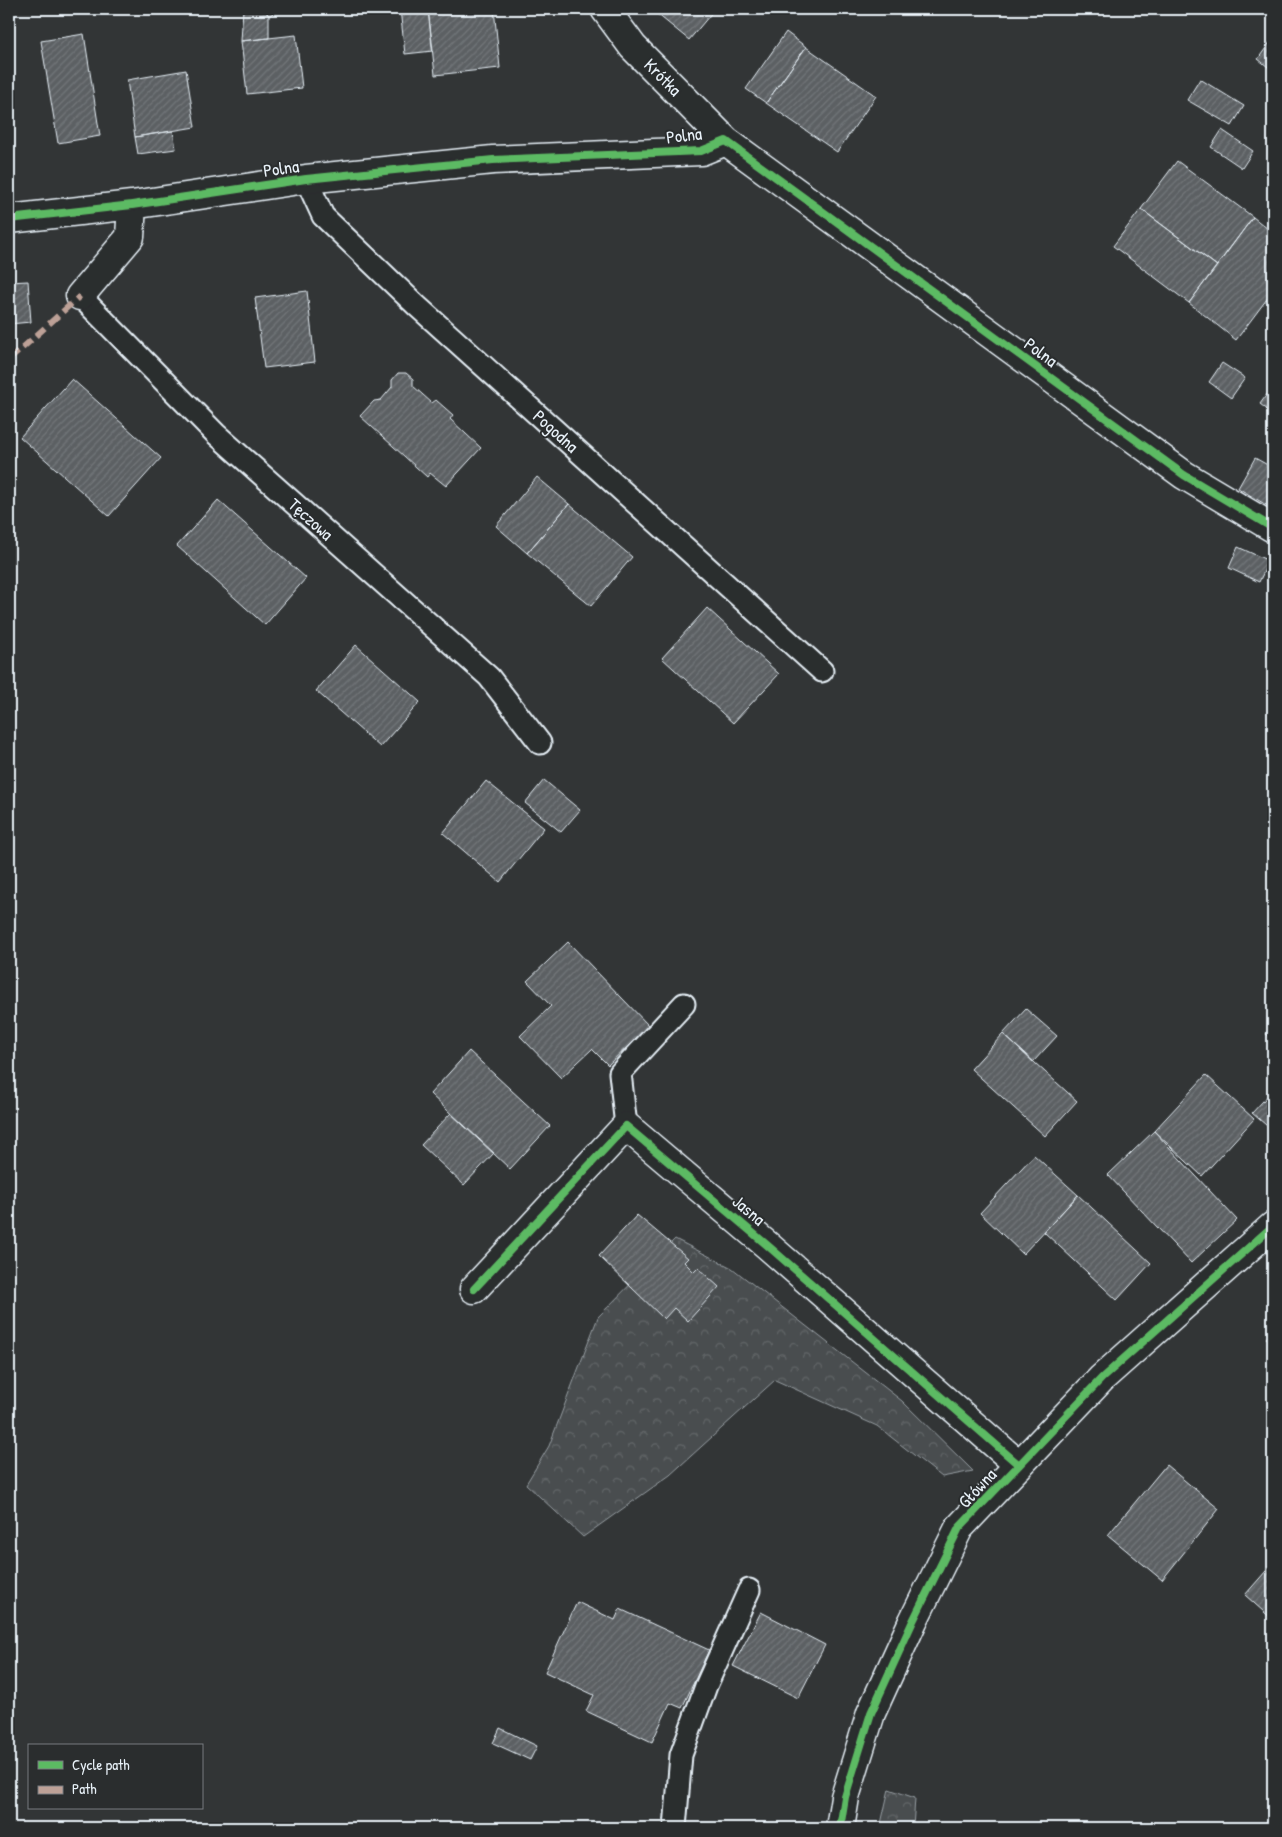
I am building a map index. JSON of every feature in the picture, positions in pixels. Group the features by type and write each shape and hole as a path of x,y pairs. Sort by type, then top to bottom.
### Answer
{"street":[{"name":"Krótka","path":"605,9 633,47 726,140"},
{"name":"Polna","path":"9,219 132,205 306,179 493,160 701,151 726,140 1184,475 1273,528"},
{"path":"80,296 130,237 132,205"},
{"path":"474,1289 626,1126"},
{"name":"Jasna","path":"626,1126 767,1245 1019,1465"},
{"name":"Główna","path":"840,1828 845,1797 871,1713 912,1621 960,1528 1102,1378 1273,1226"}],"lane":[{"name":"Pogodna","path":"306,179 323,216 417,306 822,671"},
{"name":"Tęczowa","path":"80,296 216,434 489,677 540,743"},
{"path":"626,1126 620,1073 684,1004"},
{"path":"675,1828 681,1755 706,1686 750,1590"}],"green space":[{"path":"675,1239 732,1268 902,1401 973,1471 942,1477 877,1426 775,1380 670,1475 583,1537 526,1484 549,1446 598,1317"},
{"path":"889,1789 915,1798 913,1828 880,1828"}],"building":[{"path":"243,9 264,9 269,16 269,38 241,41"},
{"path":"264,9 279,9 269,16"},
{"path":"400,9 428,9 433,51 405,54"},
{"path":"428,9 494,9 500,68 435,75"},
{"path":"651,9 715,9 689,40"},
{"path":"843,9 854,9 850,14"},
{"path":"786,32 806,47 766,103 746,89"},
{"path":"84,34 100,136 58,143 41,41"},
{"path":"296,35 302,88 247,94 241,41"},
{"path":"1273,38 1273,71 1258,59"},
{"path":"806,47 876,96 837,152 766,103"},
{"path":"186,70 195,127 135,137 127,80"},
{"path":"1200,79 1244,106 1232,126 1187,100"},
{"path":"1222,130 1253,151 1242,168 1211,147"},
{"path":"173,131 176,149 138,154 135,137"},
{"path":"1177,161 1253,217 1217,266 1141,209"},
{"path":"1273,162 1273,174 1267,170"},
{"path":"1141,209 1217,266 1189,303 1113,246"},
{"path":"1253,217 1273,233 1273,291 1236,340 1189,303"},
{"path":"28,281 31,322 9,324 9,282"},
{"path":"307,291 315,362 264,368 255,298"},
{"path":"1222,363 1245,378 1231,398 1209,382"},
{"path":"398,373 406,373 413,379 413,386 432,403 436,400 453,415 450,419 481,448 446,486 430,473 427,477 360,416 374,401 381,400 392,387 392,380"},
{"path":"72,379 161,458 109,516 20,437"},
{"path":"1273,386 1273,414 1260,404"},
{"path":"1255,458 1273,468 1273,509 1238,488"},
{"path":"537,477 569,504 527,553 496,526"},
{"path":"218,500 306,578 265,625 177,546"},
{"path":"569,504 632,557 591,606 527,553"},
{"path":"1238,547 1269,561 1259,582 1229,568"},
{"path":"707,608 779,674 733,723 662,658"},
{"path":"356,645 420,702 380,747 316,691"},
{"path":"544,780 580,810 561,832 525,803"},
{"path":"486,781 544,828 500,882 443,833"},
{"path":"568,942 649,1026 608,1065 592,1049 561,1078 520,1036 551,1006 527,981"},
{"path":"1026,1009 1057,1036 1033,1062 1003,1034"},
{"path":"1273,1026 1273,1040 1266,1034"},
{"path":"1003,1034 1077,1101 1045,1136 971,1069"},
{"path":"469,1051 550,1126 510,1169 430,1094"},
{"path":"1206,1075 1254,1119 1202,1176 1154,1131"},
{"path":"1273,1090 1273,1131 1252,1113"},
{"path":"451,1113 494,1153 464,1185 421,1145"},
{"path":"1154,1131 1237,1220 1191,1263 1108,1175"},
{"path":"1034,1155 1078,1195 1023,1254 980,1213"},
{"path":"1078,1195 1151,1263 1117,1300 1044,1232"},
{"path":"637,1215 688,1258 684,1262 694,1272 698,1268 719,1287 688,1321 674,1308 664,1319 599,1256"},
{"path":"1273,1331 1273,1345 1266,1338"},
{"path":"1166,1465 1219,1509 1162,1580 1108,1535"},
{"path":"1273,1563 1273,1620 1245,1595"},
{"path":"577,1602 615,1620 620,1609 709,1650 682,1708 670,1703 652,1742 586,1711 594,1695 545,1672"},
{"path":"761,1612 825,1645 798,1698 733,1666"},
{"path":"500,1728 537,1746 530,1760 493,1743"}],"marked path":[{"path":"9,360 80,296"}],"cycle path":[{"path":"9,219 132,205 306,179 493,160 701,151 726,141 1184,475 1273,528"},
{"path":"474,1289 626,1126 767,1245 1019,1465"},
{"path":"840,1828 845,1797 871,1713 913,1621 959,1528 1102,1378 1273,1226"}]}
